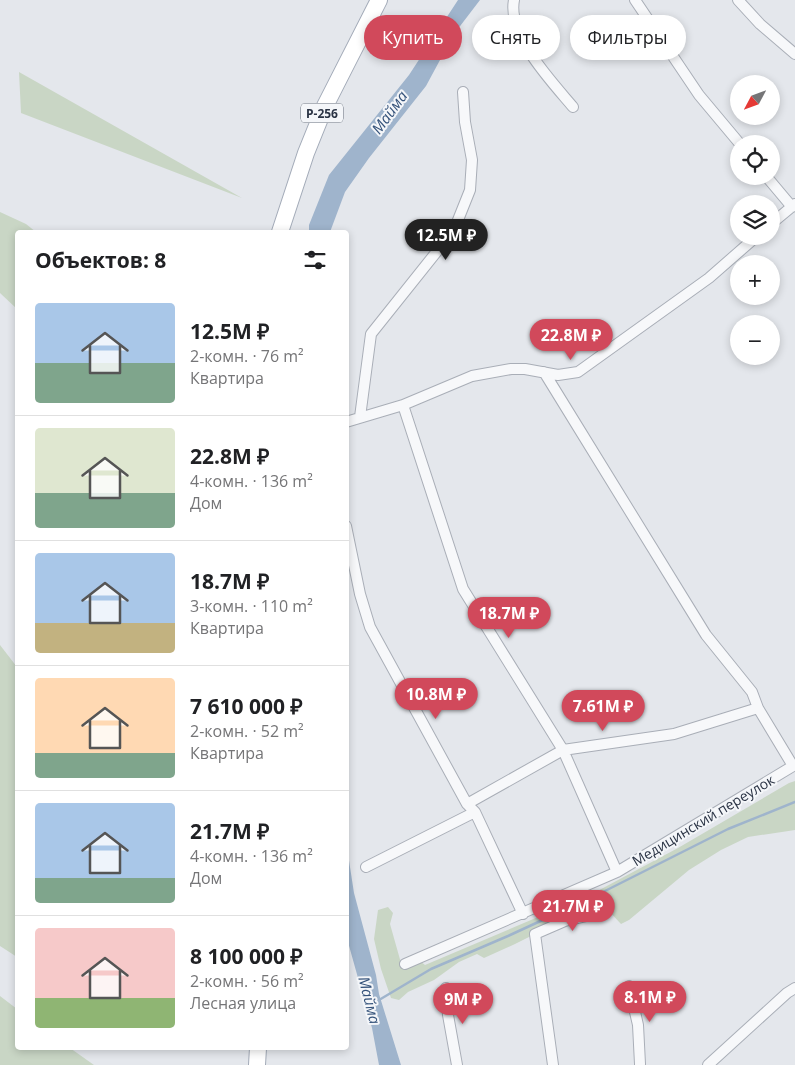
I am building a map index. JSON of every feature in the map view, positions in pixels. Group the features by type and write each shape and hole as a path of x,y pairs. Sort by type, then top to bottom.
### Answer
{"main road":[{"name":"Р-256","path":"281,230 306,153 325,106 378,0"},
{"path":"257,1065 258,1050"}],"street":[{"path":"514,0 517,27 533,58 573,107"},
{"path":"635,0 699,95 732,135"},
{"path":"738,0 760,24 795,54"},
{"path":"360,417 371,334 454,230 470,190 472,160 465,122 463,92"},
{"path":"774,185 793,205 780,216"},
{"path":"349,421 403,405 472,376 524,368 567,375 578,372 709,278 747,245"},
{"name":"Медицинский переулок","path":"406,964 617,872 793,766 758,708 752,692 706,635 544,372"},
{"path":"403,405 463,589 563,750 617,872"},
{"path":"349,541 360,594 370,627 467,804 475,812 523,914"},
{"path":"467,804 563,750 674,734 758,708"},
{"path":"366,867 475,812"},
{"path":"553,1065 535,934 565,921 604,912"},
{"path":"629,986 638,1025 640,1065"},
{"path":"446,988 448,1015 457,1065"},
{"path":"708,1065 787,993 795,988"}],"green space":[{"path":"19,72 242,198 21,113"},
{"path":"0,212 26,224 34,230 15,230 15,307 0,293"},
{"path":"0,645 15,664 15,956 0,946"},
{"path":"795,781 795,830 748,837 721,850 689,870 629,920 621,924 606,908 577,913 484,958 477,954 459,962 434,980 408,992 399,1000 391,998 381,969 374,939 378,910 388,907 393,913 390,924 401,963 420,961 425,965 590,895 678,848"},
{"path":"0,996 15,1007 15,1050 73,1050 94,1065 0,1065"}],"water":[{"name":"Майма","path":"458,0 480,0 462,24 462,15 448,15"},
{"name":"Майма","path":"419,60 440,60 426,86 369,158 345,192 331,230 309,230 309,225 329,175 409,75"},
{"name":"Майма","path":"349,860 354,893 376,975 379,994 401,1065 379,1065 372,1028 349,946"}],"waterway":[{"path":"379,1000 431,969 599,894 728,829 795,802"}]}
